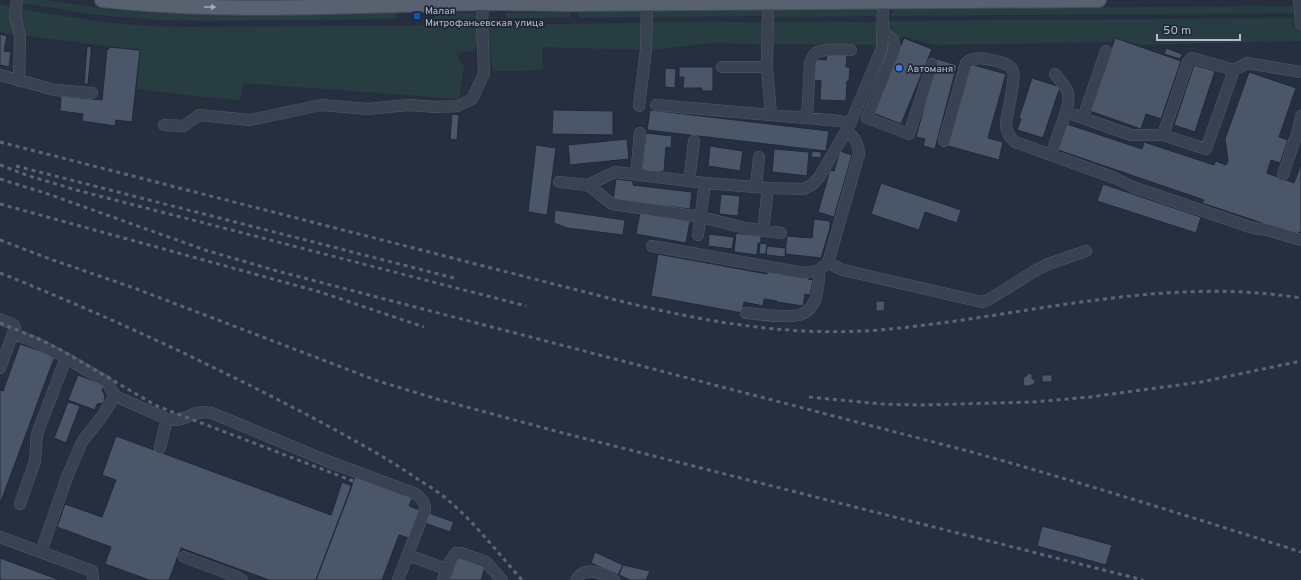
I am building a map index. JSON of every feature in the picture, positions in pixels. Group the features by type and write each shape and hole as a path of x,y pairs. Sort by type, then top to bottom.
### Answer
{"main road":[{"path":"102,0 164,6 200,7 349,7 533,2 768,3 1099,0"}],"street":[{"path":"17,0 16,16 20,36 19,81"},
{"path":"1299,0 1301,24"},
{"path":"559,182 588,185 615,172 705,183 768,188 804,189 813,184 820,176 848,128 882,48 883,2"},
{"path":"164,125 184,126 198,115 250,120 320,105 368,109 408,105 437,107 458,106 472,99 484,74 482,22 483,3"},
{"path":"639,106 646,50 647,3"},
{"path":"768,3 767,67 771,115"},
{"path":"883,32 893,40 895,48 867,118 910,134 932,64"},
{"path":"807,118 810,64 812,57 822,50 851,50"},
{"path":"1083,118 1106,51"},
{"path":"944,141 966,63 972,58 1002,62 1014,71 1006,130 1015,142 1115,178 1132,187 1253,228 1268,230 1301,240"},
{"path":"1163,135 1188,62 1192,58 1234,70"},
{"path":"1066,112 1131,135 1163,135 1206,149 1234,70 1247,62 1301,72"},
{"path":"722,67 767,67"},
{"path":"1051,155 1070,100 1069,94 1055,74"},
{"path":"0,75 55,90 92,93"},
{"path":"652,246 804,273 823,268 828,263 858,154 858,147 861,144 840,120 656,104"},
{"path":"1283,174 1298,130 1301,116"},
{"path":"636,175 640,133"},
{"path":"690,181 694,141"},
{"path":"756,187 759,157"},
{"path":"698,235 705,183"},
{"path":"588,185 612,204 701,217 745,228 781,233"},
{"path":"763,231 768,188"},
{"path":"828,263 843,270 982,302 988,300 1048,264 1086,251"},
{"path":"746,313 792,316 802,315 813,304 816,297 820,277 818,270"},
{"path":"0,319 13,324 15,328 14,334 0,366"},
{"path":"14,334 35,342 107,382 115,396 167,419 177,420 193,414 203,412 212,413 327,461 416,494 425,504 425,510 398,580"},
{"path":"20,504 35,462 37,434 66,358"},
{"path":"41,552 67,478 82,442 103,415 115,396"},
{"path":"160,448 167,419"},
{"path":"0,537 41,552 93,575"},
{"path":"408,555 444,575 456,553 461,553 486,562 502,580"},
{"path":"184,557 242,580"},
{"path":"576,580 582,573 590,572 602,574 614,580"}],"green space":[{"path":"23,0 46,0 111,10 175,14 397,13 397,19 208,21 160,20 97,15 22,3"},
{"path":"0,4 11,7 13,35 0,32"},
{"path":"1292,6 1294,13 889,16 896,9"},
{"path":"21,9 102,22 150,26 477,25 477,43 475,51 462,52 457,55 464,67 459,99 244,83 240,100 136,89 140,50 26,36 21,20"},
{"path":"874,9 878,16 773,17 776,10"},
{"path":"760,10 764,16 652,17 655,11"},
{"path":"638,11 642,17 579,18 578,12"},
{"path":"570,12 570,18 506,18 506,13"},
{"path":"435,13 474,13 477,19 435,19"},
{"path":"1294,18 1294,27 1301,27 1301,41 1139,45 1115,38 1113,42 935,45 905,37 897,39 888,29 888,21"},
{"path":"651,22 764,22 764,43 711,43 651,50"},
{"path":"773,22 878,22 878,45 773,44"},
{"path":"641,23 641,50 542,47 543,69 493,71 488,43 488,25"}],"building":[{"path":"0,34 7,36 4,51 11,52 9,67 0,65"},
{"path":"904,38 932,49 901,124 873,113"},
{"path":"1115,38 1181,61 1161,119 1146,114 1141,129 1090,111"},
{"path":"87,46 91,47 91,53 88,84 84,84"},
{"path":"109,47 140,50 132,122 116,120 115,126 82,121 83,114 60,111 61,96 102,100 107,49 109,49"},
{"path":"1166,48 1182,54 1180,59 1164,54"},
{"path":"827,54 847,55 846,67 850,67 849,81 847,81 846,101 820,100 821,81 814,80 815,59 826,60"},
{"path":"937,59 957,65 935,149 923,146 925,139 916,137"},
{"path":"970,64 1006,74 988,138 1003,142 999,160 948,146"},
{"path":"1194,65 1215,71 1195,132 1174,125"},
{"path":"679,67 713,67 713,91 702,91 702,88 683,88 684,77 679,77"},
{"path":"665,68 676,69 675,88 665,87"},
{"path":"1249,72 1296,88 1279,137 1288,140 1280,163 1271,160 1267,173 1294,183 1301,164 1301,233 1299,232 1298,235 1202,203 1204,200 1058,150 1067,124 1142,149 1144,142 1214,165 1216,161 1226,165 1228,161 1225,139"},
{"path":"1032,78 1060,87 1043,138 1017,130 1021,119 1019,118"},
{"path":"553,110 613,111 613,135 552,134"},
{"path":"650,110 829,131 826,151 647,130"},
{"path":"452,114 459,115 457,140 450,139"},
{"path":"646,133 672,136 671,148 666,147 664,171 646,171 642,169"},
{"path":"627,139 629,159 570,165 568,145"},
{"path":"536,145 556,148 547,215 528,212"},
{"path":"710,146 743,151 740,171 708,166"},
{"path":"774,149 809,152 807,176 772,172"},
{"path":"812,151 821,152 821,158 811,157"},
{"path":"840,151 852,155 834,217 818,212 830,170 834,171"},
{"path":"616,179 633,181 633,185 692,192 690,209 613,200"},
{"path":"881,183 961,210 957,223 925,212 919,230 871,214"},
{"path":"1103,184 1201,217 1196,233 1097,201"},
{"path":"721,194 740,196 738,216 719,214"},
{"path":"555,210 625,220 623,235 567,228 554,223"},
{"path":"640,213 690,221 686,243 636,234"},
{"path":"814,219 830,221 830,228 821,258 785,254 787,236 812,238"},
{"path":"736,233 761,236 761,243 758,243 757,255 734,252"},
{"path":"709,234 734,237 732,249 708,246"},
{"path":"760,243 767,244 766,254 759,254"},
{"path":"767,246 786,248 785,257 766,255"},
{"path":"658,254 767,274 768,271 809,278 808,279 813,280 810,295 805,294 803,306 764,299 763,306 744,302 742,313 651,296"},
{"path":"876,301 885,301 884,311 876,311"},
{"path":"20,344 55,356 0,504 0,390 3,391"},
{"path":"1027,373 1032,374 1032,379 1035,379 1034,385 1023,386 1024,376 1027,376"},
{"path":"78,375 104,385 102,391 104,393 105,400 103,403 97,404 95,410 68,400"},
{"path":"1042,375 1052,375 1052,382 1042,382"},
{"path":"68,402 80,406 66,443 54,438"},
{"path":"116,436 331,515 342,482 352,486 316,580 269,580 181,548 169,580 149,580 105,564 111,547 57,527 65,504 102,517 116,480 102,475"},
{"path":"356,474 413,496 409,506 420,510 409,538 399,535 382,580 316,580"},
{"path":"426,512 454,522 450,532 422,522"},
{"path":"1042,526 1112,545 1106,565 1037,546"},
{"path":"595,552 623,565 618,575 591,563"},
{"path":"458,557 485,567 481,580 449,580"},
{"path":"0,558 60,580 0,580"},
{"path":"623,565 650,571 646,580 630,580 619,575"}],"railway":[{"path":"0,142 652,309 748,326 813,331 846,332 879,330 932,324 1090,301 1142,295 1195,292 1248,292 1301,298"},
{"path":"0,165 29,176 80,191 526,306"},
{"path":"16,166 458,279"},
{"path":"0,179 48,194 205,250 277,271 968,451 1094,487 1301,552"},
{"path":"0,204 320,292 424,327"},
{"path":"0,240 134,288 378,381 437,399 559,432 1143,580"},
{"path":"0,273 80,306 199,360 354,440 404,470 449,501 478,529 522,580"},
{"path":"0,323 59,349 157,406 353,481"},
{"path":"809,397 882,404 920,405 1033,402 1090,397 1201,382 1301,361"}],"place":[{"name":"Малая Митрофаньевская улица","path":"417,16"},
{"name":"Автоманя","path":"899,68"}]}
